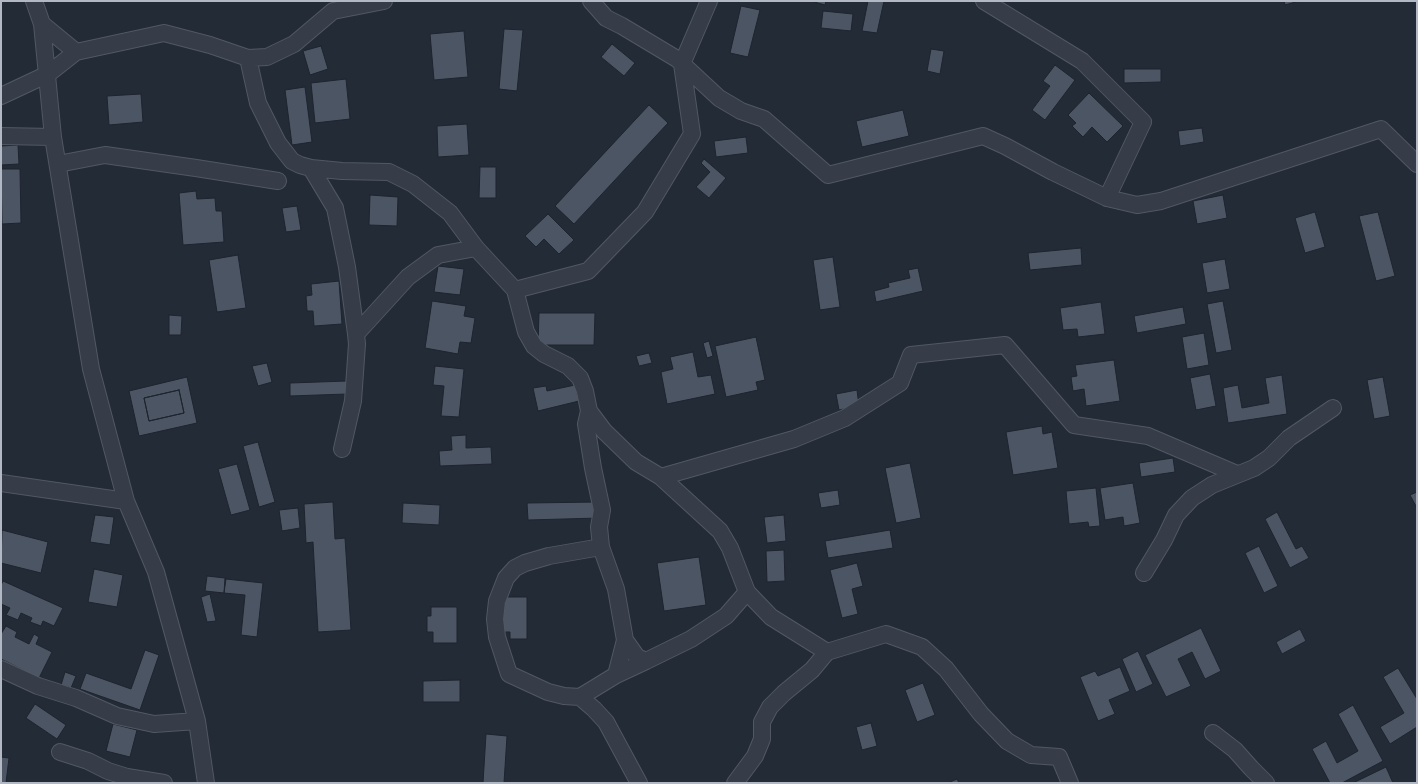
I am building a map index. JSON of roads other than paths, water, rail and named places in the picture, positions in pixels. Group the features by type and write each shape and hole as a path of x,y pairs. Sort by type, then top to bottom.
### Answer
{"street":[{"path":"34,1 42,24 53,137 91,369 126,501 156,572 197,721 206,783"},
{"path":"1,96 48,74 76,52 164,33 210,45 248,58 267,58 294,44 333,11 384,1"},
{"path":"591,1 606,18 628,29 682,64 719,98 764,120 828,175 983,136 1107,198 1137,205 1161,201 1381,129 1417,164"},
{"path":"514,290 588,271 646,212 692,134 682,64 709,1"},
{"path":"984,1 1082,61 1144,122 1107,198"},
{"path":"42,24 76,52"},
{"path":"248,58 258,103 278,143 292,161 311,168 342,171 389,172 413,184 450,213 476,248 514,290 526,332 534,346 544,354 568,366 580,378 585,391 589,411 586,424 602,510 599,527 601,547 616,589 625,640 616,675"},
{"path":"1,136 53,137"},
{"path":"58,164 104,155 278,181"},
{"path":"311,168 335,208 347,267 356,334 357,344 353,401 342,449"},
{"path":"356,334 408,277 438,255 476,248"},
{"path":"661,477 794,439 845,418 900,383 911,355 1005,345 1074,425 1148,436 1238,474"},
{"path":"1144,573 1164,540 1176,515 1192,498 1212,485 1254,468 1269,458 1289,438 1334,408"},
{"path":"589,411 604,431 636,462 661,477 720,531 730,548 747,592 771,617 827,652"},
{"path":"1,483 126,501"},
{"path":"601,547 549,556 525,563 515,568 506,578 498,601 495,619 497,637 509,674 548,692 564,696 580,697 616,675 691,639 726,616 747,592"},
{"path":"735,783 755,756 762,739 762,722 770,708 784,692 812,670 827,652 886,634 922,647 946,669 981,714 1008,741 1031,755 1059,757 1070,783"},
{"path":"625,640 637,657 646,661"},
{"path":"1,669 38,686 76,698 118,716 154,724 197,721"},
{"path":"580,697 606,722 639,783"},
{"path":"1213,733 1235,750 1266,783"},
{"path":"60,752 127,777 164,783"}]}
